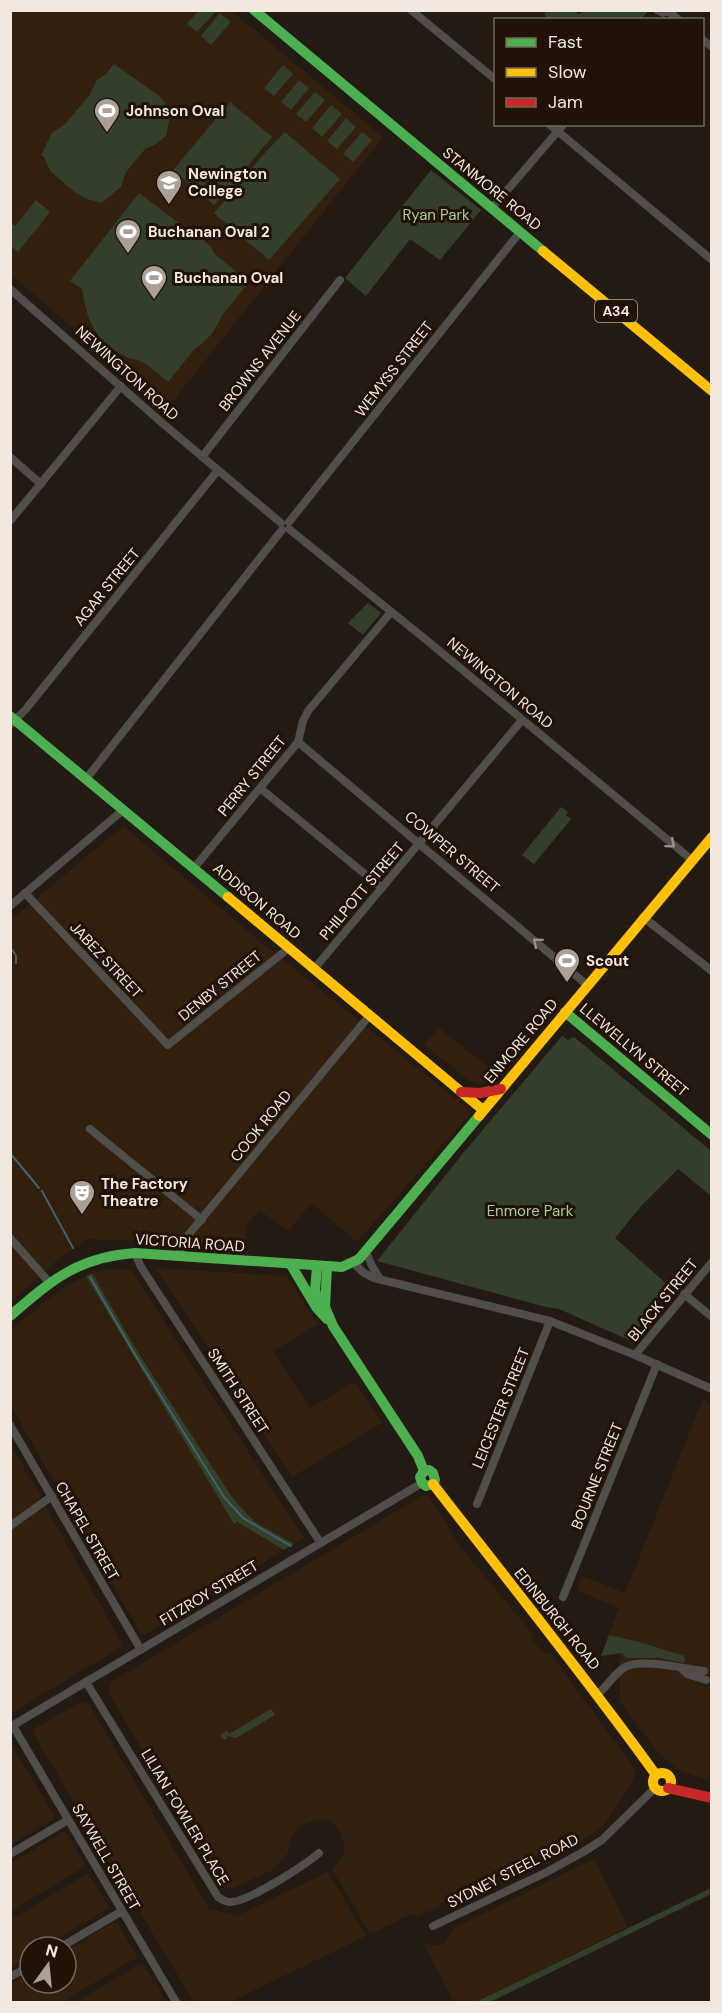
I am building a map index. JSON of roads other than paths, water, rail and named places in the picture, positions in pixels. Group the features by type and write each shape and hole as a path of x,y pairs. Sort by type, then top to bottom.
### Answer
{"main road":[{"name":"STANMORE ROAD","path":"254,10 711,391"},
{"name":"ADDISON ROAD","path":"12,720 194,868 483,1110"},
{"name":"ENMORE ROAD","path":"353,1263 366,1252 711,837"},
{"name":"LLEWELLYN STREET","path":"565,1012 711,1135"},
{"path":"461,1092 480,1093 501,1089"},
{"name":"VICTORIA ROAD","path":"10,1316 49,1282 67,1270 87,1261 117,1254 135,1253 322,1267 342,1267 353,1263"},
{"path":"291,1264 312,1301 333,1326"},
{"path":"322,1267 315,1290 322,1314"},
{"path":"322,1267 325,1307 333,1326"},
{"name":"EDINBURGH ROAD","path":"333,1326 418,1456 424,1471 431,1471 435,1475 435,1480 427,1484 598,1694 656,1775"},
{"path":"668,1788 670,1779 667,1774 656,1775 653,1780 656,1788 661,1790 668,1788 711,1798"}],"street":[{"path":"411,10 494,79"},
{"path":"658,11 663,13 668,11"},
{"path":"551,126 711,260"},
{"path":"491,208 562,126"},
{"name":"WEMYSS STREET","path":"86,779 520,232"},
{"name":"BROWNS AVENUE","path":"202,457 339,280"},
{"name":"NEWINGTON ROAD","path":"10,289 202,457 692,860"},
{"path":"10,521 121,386"},
{"path":"10,457 41,484"},
{"name":"AGAR STREET","path":"12,720 26,709 218,470"},
{"name":"PERRY STREET","path":"194,868 298,742 308,711 391,612"},
{"name":"PHILPOTT STREET","path":"314,969 522,720"},
{"name":"COWPER STREET","path":"298,742 587,985"},
{"path":"260,788 382,888"},
{"path":"10,906 123,810"},
{"name":"JABEZ STREET","path":"25,893 168,1045"},
{"path":"644,917 711,972"},
{"name":"DENBY STREET","path":"168,1045 289,948"},
{"name":"COOK ROAD","path":"179,1257 184,1240 370,1015"},
{"path":"90,1129 202,1220"},
{"path":"10,1238 49,1282"},
{"path":"366,1252 376,1275 381,1280"},
{"name":"SMITH STREET","path":"135,1253 141,1267 320,1542"},
{"name":"BLACK STREET","path":"635,1355 711,1262"},
{"path":"353,1263 364,1273 381,1280 550,1321 657,1364 711,1389"},
{"path":"684,1294 711,1317"},
{"name":"LEICESTER STREET","path":"477,1504 550,1321"},
{"name":"BOURNE STREET","path":"563,1597 657,1364"},
{"name":"CHAPEL STREET","path":"10,1425 141,1650"},
{"name":"FITZROY STREET","path":"12,1727 320,1542 427,1484"},
{"path":"10,1526 52,1496"},
{"path":"598,1694 621,1671 635,1664 657,1664 682,1669 687,1674 708,1676"},
{"name":"LILIAN FOWLER PLACE","path":"86,1682 218,1897 234,1903 280,1880 307,1864 319,1853"},
{"name":"SAYWELL STREET","path":"12,1727 176,2002"},
{"name":"SYDNEY STEEL ROAD","path":"433,1926 545,1873 583,1852 602,1840 656,1788"},
{"path":"10,1854 68,1820"},
{"path":"78,1937 122,1911"}],"waterway":[{"path":"10,947 15,954"},
{"path":"16,956 16,963"},
{"path":"10,1153 39,1188"},
{"path":"42,1191 73,1248"},
{"path":"90,1277 134,1353 224,1497 243,1518 291,1546"}],"place":[{"name":"Johnson Oval","path":"107,134"},
{"name":"Newington College","path":"169,206"},
{"name":"Buchanan Oval 2","path":"128,255"},
{"name":"Buchanan Oval","path":"154,301"},
{"name":"Scout","path":"567,984"},
{"name":"The Factory Theatre","path":"82,1216"}],"park label":[{"name":"Ryan Park","path":"436,215"},
{"name":"Enmore Park","path":"530,1211"}]}
